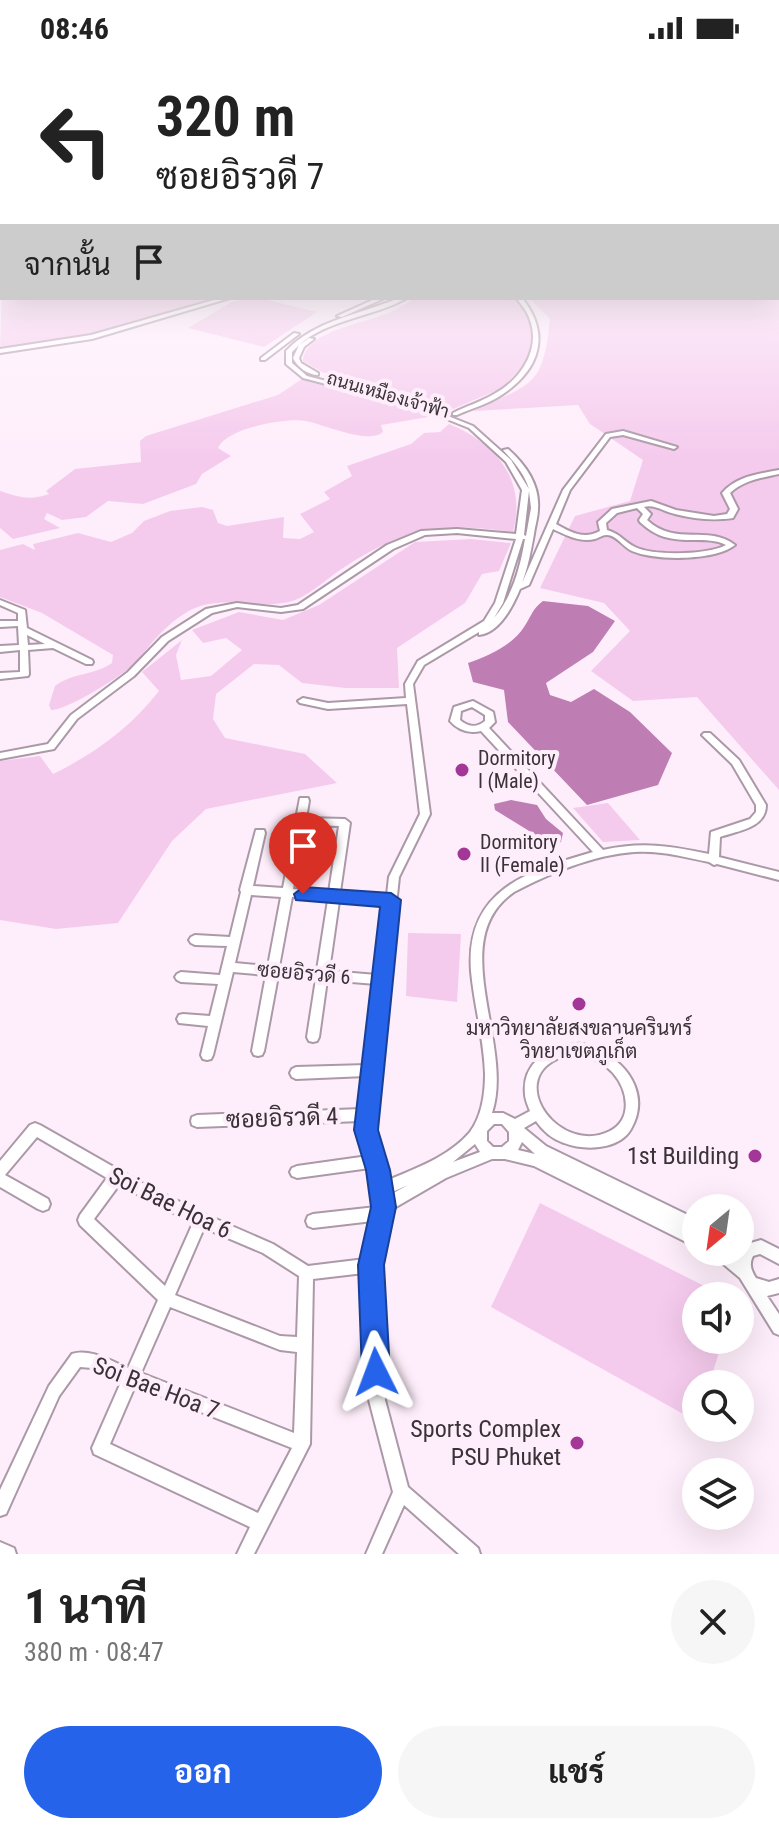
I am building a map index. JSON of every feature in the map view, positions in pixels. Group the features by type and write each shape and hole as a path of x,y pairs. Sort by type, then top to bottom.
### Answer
{"street":[{"path":"0,351 92,337 158,318"},
{"path":"263,359 303,330 333,318"},
{"name":"ถนนเหมืองเจ้าฟ้า","path":"355,318 318,329 288,349 289,366 305,377 455,414 495,439 519,462 535,493 535,508 524,538 507,584 487,623 413,672 409,684 425,814 394,877 366,1130 382,1190 382,1210 371,1265 377,1400 401,1492"},
{"name":"ถนนเหมืองเจ้าฟ้า","path":"368,318 326,331 301,346 297,351 299,364 328,381 421,407 471,427 509,461 526,490 524,538 516,587 494,625 476,637 445,649"},
{"path":"455,414 501,393 528,366 538,331 534,318"},
{"path":"516,587 525,585 533,572 567,490 608,435 623,433 674,447"},
{"path":"604,532 602,522 615,511 651,503 674,512 714,518 730,516 734,509 726,493 729,488 748,479 779,472"},
{"path":"551,525 576,537 594,538 604,532 618,534 633,550 660,554 700,554 726,550 731,545 725,541 683,539 653,532 643,520 647,514 640,507"},
{"path":"0,756 51,747 74,717 131,674 165,639 209,611 237,605 281,610 300,607 390,547 424,533 457,531 524,538"},
{"path":"0,602 19,610 25,674 0,676"},
{"path":"0,624 22,626 52,646 89,662"},
{"path":"0,649 52,646"},
{"path":"303,701 328,706 411,701"},
{"path":"483,727 599,852"},
{"path":"707,735 736,762 761,805 761,813 754,822 715,835 714,861"},
{"path":"258,1051 304,801"},
{"path":"301,821 345,823 313,1037"},
{"path":"207,1055 260,833"},
{"path":"682,1233 536,1160 500,1153 480,1141 490,1076 488,1035 476,950 483,918 508,889 599,852 648,848 779,876"},
{"path":"245,890 391,900"},
{"path":"195,940 233,942"},
{"name":"ซอยอิรวดี 6","path":"228,967 381,980"},
{"path":"181,977 225,980"},
{"path":"183,1019 215,1022"},
{"path":"565,1049 581,1049 605,1057 619,1067 632,1088 634,1101 630,1118 619,1132 602,1140 569,1138 551,1129 537,1114 531,1099 532,1077 544,1059 565,1049"},
{"path":"296,1073 373,1070"},
{"path":"513,1127 537,1114"},
{"name":"ซอยอิรวดี 4","path":"197,1121 368,1115"},
{"path":"382,1190 464,1146 487,1121 499,1119 541,1150 682,1219"},
{"path":"313,1221 382,1210 441,1173 500,1153 518,1139 513,1127"},
{"name":"Soi Bae Hoa 6","path":"0,1171 35,1129 116,1177 201,1220 287,1257 306,1273"},
{"path":"297,1172 376,1161"},
{"path":"116,1177 85,1220 168,1299 280,1343 303,1345"},
{"path":"0,1180 43,1204"},
{"path":"201,1220 100,1448 261,1523"},
{"path":"754,1246 779,1257"},
{"path":"752,1282 743,1260 749,1250 761,1247"},
{"path":"245,1554 302,1444 306,1273 371,1265"},
{"path":"735,1266 752,1282"},
{"path":"754,1283 769,1289 779,1286"},
{"path":"754,1285 779,1328"},
{"name":"Soi Bae Hoa 7","path":"0,1508 54,1391 77,1359 92,1361 131,1379 302,1444"},
{"path":"374,1554 401,1492 472,1554"},
{"path":"0,1550 8,1554"}],"shaded area":[{"path":"1,318 149,318 78,337 0,349"},
{"path":"205,318 308,318 264,347 188,328"},
{"path":"374,318 527,318 533,344 525,364 502,388 453,409 322,372 303,361 306,350 314,342"},
{"path":"779,318 779,790 697,697 633,701 591,671 630,631 604,603 540,588 575,516 630,501 643,460 590,424 578,405 473,411 509,395 531,380 543,359 550,319"},
{"path":"302,379 420,409 428,417 381,425 383,432 368,436 297,420 258,426 224,441 218,448 231,456 202,474 196,484 143,504 108,501 86,517 62,520 47,513 44,519 60,528 13,539 0,528 0,491 24,497 42,496 49,494 46,491 75,469 141,462 140,441 146,436 278,395"},
{"path":"449,424 481,442 504,466 516,496 513,532 464,528 423,532 383,545 296,600 276,604 200,606 172,622 119,676 81,699 51,710 49,705 55,686 69,678 105,667 112,663 113,655 42,613 0,597 0,550 23,544 35,550 33,544 78,533 111,542 132,533 144,521 170,511 202,507 213,510 218,523 227,526 284,517 283,538 300,539 314,532 300,514 330,499 324,492 352,476 347,466 411,444 424,433 440,432"},
{"path":"471,539 511,543 499,571 482,574 465,603 397,648 399,688 345,688 302,683 279,665 254,664 216,694 213,719 225,738 305,754 337,783 206,809 172,841 118,923 56,929 0,920 0,761 40,756 53,774 97,749 136,717 159,691 142,672 182,640 176,655 181,680 211,676 242,650 226,638 203,643 192,630 239,612 283,620 319,605 415,542"},
{"path":"543,601 588,606 615,621 593,652 546,683 550,695 571,702 594,689 630,712 672,753 658,785 587,805 508,722 504,690 473,682 468,663 506,645"},
{"path":"511,800 537,805 546,819 563,833 561,842 552,845 495,810 494,804"},
{"path":"608,803 640,840 603,842 573,808"},
{"path":"408,933 461,934 457,1002 406,996"},
{"path":"540,1203 696,1282 682,1282 682,1354 719,1354 713,1370 682,1370 682,1413 491,1307"}],"place":[{"name":"Dormitory I (Male)","path":"462,770"},
{"name":"Dormitory II (Female)","path":"464,854"},
{"name":"มหาวิทยาลัยสงขลานครินทร์ วิทยาเขตภูเก็ต","path":"579,1004"},
{"name":"1st Building","path":"755,1156"},
{"name":"Sports Complex PSU Phuket","path":"577,1443"}],"route":[{"path":"303,894 391,900 366,1130 378,1170 383,1207 371,1265 376,1372"}]}
